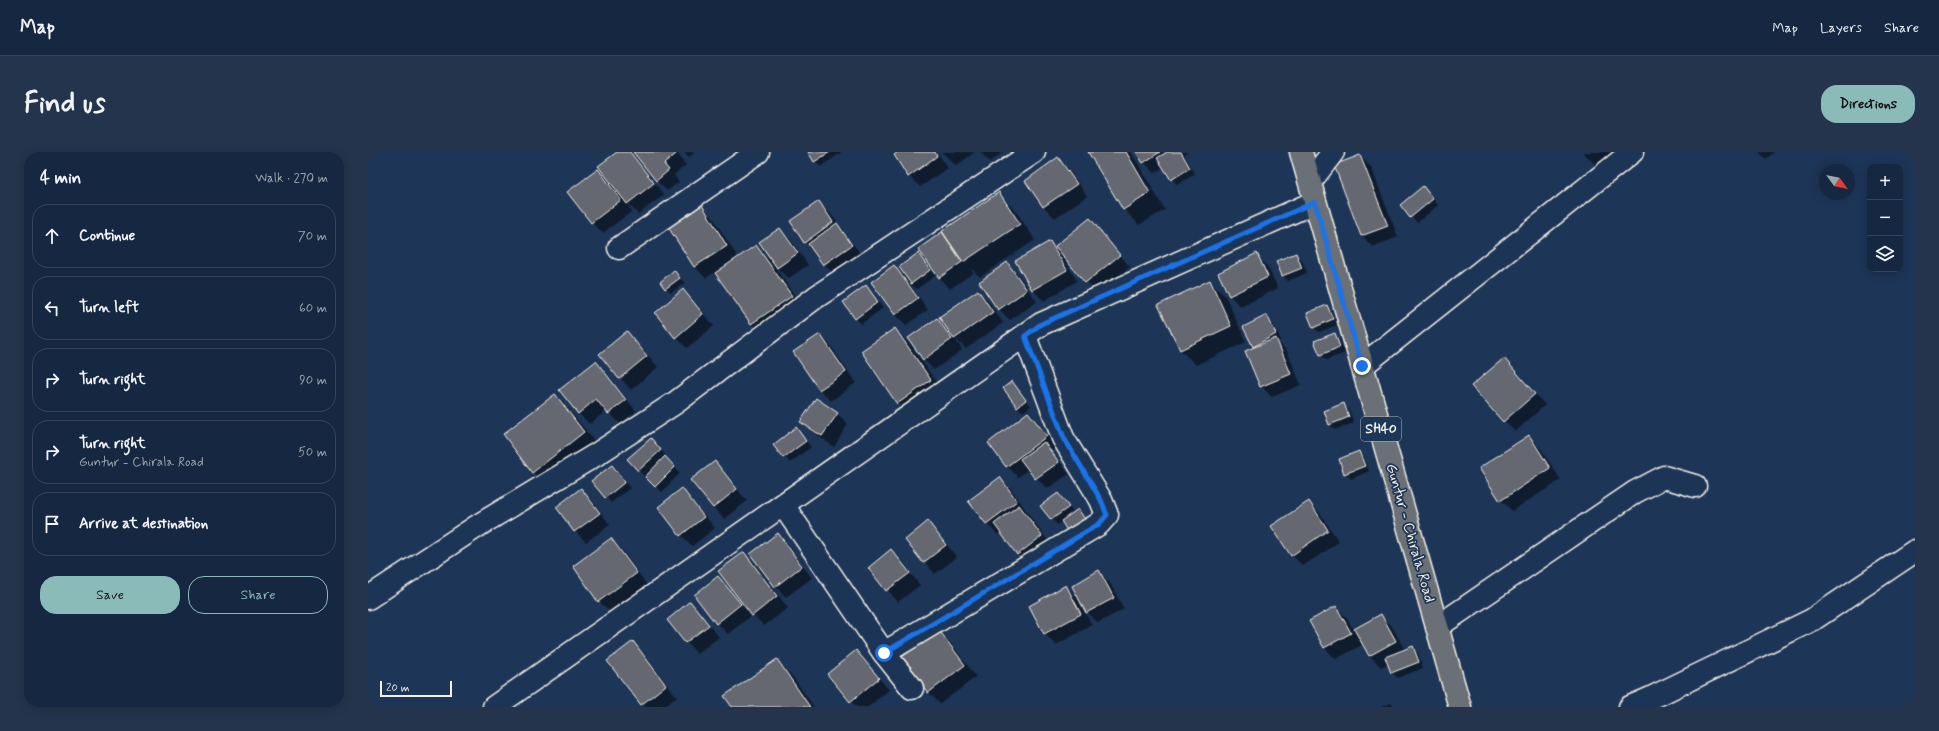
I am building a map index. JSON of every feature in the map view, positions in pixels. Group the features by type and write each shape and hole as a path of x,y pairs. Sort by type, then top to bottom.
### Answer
{"main road":[{"name":"Guntur - Chirala Road","path":"1301,152 1460,707"}],"street":[{"path":"619,248 758,152"},
{"path":"368,598 479,526 597,454 674,403 816,296 1034,152"},
{"path":"494,707 1041,324 1313,192 1332,152"},
{"path":"1362,366 1632,152"},
{"path":"884,653 1099,524 1107,515 1101,500 1064,438 1025,336"},
{"path":"1437,627 1635,492 1664,477 1695,486"},
{"path":"783,505 884,653 912,688"},
{"path":"1630,707 1812,620 1915,551"}],"building":[{"path":"617,152 630,152 654,183 627,204 598,166"},
{"path":"633,152 675,152 676,154 664,164 669,170 656,181"},
{"path":"808,152 830,152 814,162"},
{"path":"898,152 935,152 937,156 908,177 894,155"},
{"path":"1088,152 1126,152 1150,193 1123,210"},
{"path":"1136,152 1160,152 1143,163"},
{"path":"1167,152 1181,152 1190,168 1171,180 1157,158"},
{"path":"1360,155 1388,226 1361,236 1334,165"},
{"path":"1058,157 1077,184 1043,207 1025,181"},
{"path":"598,169 621,200 591,223 567,192"},
{"path":"1423,186 1433,199 1410,218 1400,205"},
{"path":"999,192 1020,224 963,262 942,231"},
{"path":"819,201 833,222 804,243 790,221"},
{"path":"702,205 727,246 694,267 668,227"},
{"path":"1090,218 1120,255 1085,283 1055,246"},
{"path":"837,223 852,245 823,265 808,244"},
{"path":"780,228 798,253 777,268 759,242"},
{"path":"942,232 962,262 939,278 918,249"},
{"path":"1050,241 1067,270 1032,290 1015,261"},
{"path":"756,245 792,296 751,324 715,273"},
{"path":"918,253 930,270 911,284 899,267"},
{"path":"1257,253 1268,277 1229,296 1218,273"},
{"path":"1296,253 1302,268 1282,276 1276,261"},
{"path":"1007,262 1027,290 998,310 979,282"},
{"path":"894,265 918,298 895,315 871,282"},
{"path":"674,270 680,278 665,289 660,282"},
{"path":"1210,280 1231,326 1180,350 1158,305"},
{"path":"866,285 878,302 855,319 843,302"},
{"path":"683,289 703,314 675,338 655,313"},
{"path":"978,290 993,312 954,339 939,317"},
{"path":"1327,305 1333,319 1313,328 1307,313"},
{"path":"1267,315 1276,334 1253,347 1243,327"},
{"path":"937,318 952,339 923,360 908,338"},
{"path":"895,328 931,380 897,404 861,351"},
{"path":"627,331 647,356 619,379 599,354"},
{"path":"1335,333 1340,347 1320,355 1314,341"},
{"path":"820,334 846,372 819,390 793,352"},
{"path":"1276,338 1291,374 1260,387 1245,351"},
{"path":"1504,358 1535,394 1503,422 1471,386"},
{"path":"596,361 626,400 608,414 596,399 578,414 559,390"},
{"path":"1012,381 1026,400 1017,407 1003,388"},
{"path":"555,394 584,432 532,473 503,434"},
{"path":"816,398 838,413 822,436 800,422"},
{"path":"1344,403 1349,417 1329,425 1324,411"},
{"path":"1028,412 1047,436 1006,467 988,443"},
{"path":"796,427 806,441 783,458 773,445"},
{"path":"1529,435 1550,468 1500,501 1479,468"},
{"path":"651,438 661,450 638,471 627,459"},
{"path":"1044,442 1059,462 1035,479 1020,459"},
{"path":"1359,451 1365,466 1344,474 1339,459"},
{"path":"665,456 675,467 655,487 645,477"},
{"path":"715,461 737,489 713,508 690,480"},
{"path":"612,465 625,482 605,498 591,481"},
{"path":"1000,477 1017,501 986,524 968,501"},
{"path":"581,488 600,513 574,532 556,507"},
{"path":"682,488 704,517 680,536 658,507"},
{"path":"1058,493 1069,507 1051,520 1040,506"},
{"path":"1309,501 1328,530 1291,556 1271,526"},
{"path":"1019,505 1042,536 1017,555 994,524"},
{"path":"1078,509 1085,519 1068,532 1061,521"},
{"path":"928,521 946,545 923,563 905,540"},
{"path":"778,533 802,566 775,587 750,554"},
{"path":"611,538 637,573 598,602 573,566"},
{"path":"891,549 910,573 886,591 868,568"},
{"path":"744,552 777,596 752,616 718,571"},
{"path":"1099,570 1114,598 1086,613 1072,586"},
{"path":"718,576 741,604 716,624 694,595"},
{"path":"1066,585 1081,614 1044,634 1029,606"},
{"path":"690,601 709,625 685,643 667,620"},
{"path":"1336,606 1351,633 1324,648 1309,621"},
{"path":"1381,614 1396,641 1369,656 1354,629"},
{"path":"939,630 965,665 928,693 902,657"},
{"path":"633,641 666,685 641,705 607,661"},
{"path":"1413,646 1419,662 1391,673 1385,657"},
{"path":"856,650 879,678 850,702 827,674"},
{"path":"777,659 810,707 732,707 724,696"}],"route":[{"path":"884,653 1099,524 1107,515 1101,500 1064,438 1025,336 1041,324 1315,202 1362,366"}]}
